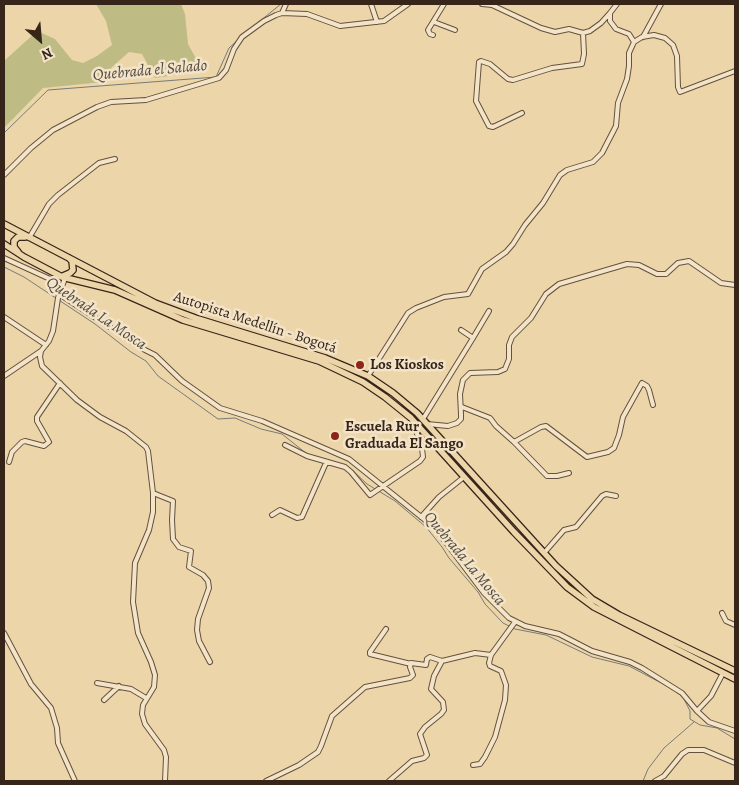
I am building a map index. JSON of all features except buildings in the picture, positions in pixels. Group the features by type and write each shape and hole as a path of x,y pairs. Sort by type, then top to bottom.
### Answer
{"highway":[{"name":"Autopista Medellín - Bogotá","path":"4,224 155,303 198,319 319,356 368,376 393,393 425,422 573,583 600,604 734,668"},
{"path":"24,257 15,250 14,243 21,236 29,238"},
{"name":"Autopista Medellín - Bogotá","path":"4,244 24,257 61,276 115,290 183,320 319,361 363,382 411,418 536,556 575,593 594,607 735,679"},
{"path":"61,276 67,276 73,270 72,261 68,257"}],"street":[{"path":"282,13 285,4"},
{"path":"371,4 376,22"},
{"path":"4,175 31,148 53,130 75,117 111,102 146,100 219,78 226,70 234,49 242,37 264,20 282,13 307,14 340,26 376,22 384,21 408,4"},
{"path":"434,35 428,31 444,4"},
{"path":"482,4 492,5 545,30 554,32 569,29 584,33 596,27 617,4"},
{"path":"642,37 661,4"},
{"path":"610,13 609,18 612,25 616,29 629,34 634,42"},
{"path":"434,22 455,30"},
{"path":"522,113 493,127 489,126 476,101 479,62 482,61 490,64 508,79 513,80 552,68 582,64 584,33"},
{"path":"368,376 408,313 444,297 468,294 482,270 506,252 513,244 525,225 544,203 560,175 567,170 593,162 602,153 616,126 618,103 627,79 629,53 634,42 649,35 665,38 673,45 680,92 734,74"},
{"path":"29,238 49,204 58,195 99,164 115,159"},
{"path":"4,258 50,280 53,283 58,298 95,317 144,350 155,355 182,382 220,408 262,421 345,457 438,532 484,593 513,625 559,634 592,650 642,668 682,693 709,722 735,731"},
{"path":"489,311 425,422 443,426 454,425 461,419 460,387 467,375 474,372 498,372 504,369 509,359 509,345 512,337 531,318 546,294 559,284 627,264 639,265 658,274 666,274 678,263 688,261 722,283 735,285"},
{"path":"4,376 41,350 52,336 61,276"},
{"path":"4,317 46,345"},
{"path":"461,330 473,338"},
{"path":"41,350 42,366 86,407 100,417 120,426 146,447 149,455 153,493 151,521 135,563 134,616 138,634 152,662 155,675 154,687 146,698 142,714 145,724 164,750 166,757 165,781"},
{"path":"9,462 12,452 22,442 25,441 44,446 49,442 38,424 37,417 60,383"},
{"path":"514,442 546,426 585,457 608,452 614,448 619,435 622,417 634,400 640,383 647,386 653,405"},
{"path":"462,407 491,419 547,476 569,473"},
{"path":"285,445 307,456 345,468 351,472 370,494 420,461 423,457 422,448 411,418"},
{"path":"272,515 280,510 289,516 301,518 326,463"},
{"path":"421,517 439,497 464,477"},
{"path":"153,493 173,500 172,520 175,543 191,551 189,567 203,575 208,581 209,588 198,619 197,630 199,641 210,662"},
{"path":"544,553 564,530 576,527 602,496 606,494 616,496"},
{"path":"722,613 726,621 735,625"},
{"path":"473,765 482,762 495,737 505,700 506,686 501,671 490,666 489,663 491,655 513,625"},
{"path":"386,629 370,654 410,664 426,665 427,659 430,657 442,661 475,653 491,655"},
{"path":"4,633 31,684 50,708 58,728 58,743 75,781"},
{"path":"389,781 412,761 426,757 427,752 420,734 444,710 443,702 431,689 434,676 442,661"},
{"path":"266,781 299,765 318,752 332,716 365,687 410,678 413,675 410,664"},
{"path":"697,711 711,696 723,673"},
{"path":"97,683 131,689 146,698"},
{"path":"104,700 119,686"},
{"path":"655,781 664,776 682,754 688,750 704,750 735,763"}],"shaded area":[{"path":"96,4 181,4 185,14 188,44 203,71 155,78 142,54 129,52 112,67 103,82 43,88 4,128 4,61 37,31 55,39 72,60 83,63 97,56 112,45 106,21"}],"waterway":[{"name":"Quebrada el Salado","path":"255,25 281,4"},
{"name":"Quebrada el Salado","path":"4,133 48,90 216,77 229,48 239,39"},
{"name":"Quebrada La Mosca","path":"4,267 24,277 95,324 131,352 146,361 158,376 218,419 235,418 261,429 282,434 307,454"},
{"name":"Quebrada La Mosca","path":"325,459 333,462"},
{"name":"Quebrada La Mosca","path":"346,466 367,484 395,501 426,527 478,592 485,604 503,623 515,629 546,635 592,657 629,666 669,687"},
{"name":"Quebrada La Mosca","path":"676,692 683,697 690,711 690,719 700,725 717,728 735,739"},
{"path":"643,781 648,769 664,748 694,722"}],"place":[{"name":"Los Kioskos","path":"360,365"},
{"name":"Escuela Rur Graduada El Sango","path":"335,436"}]}
